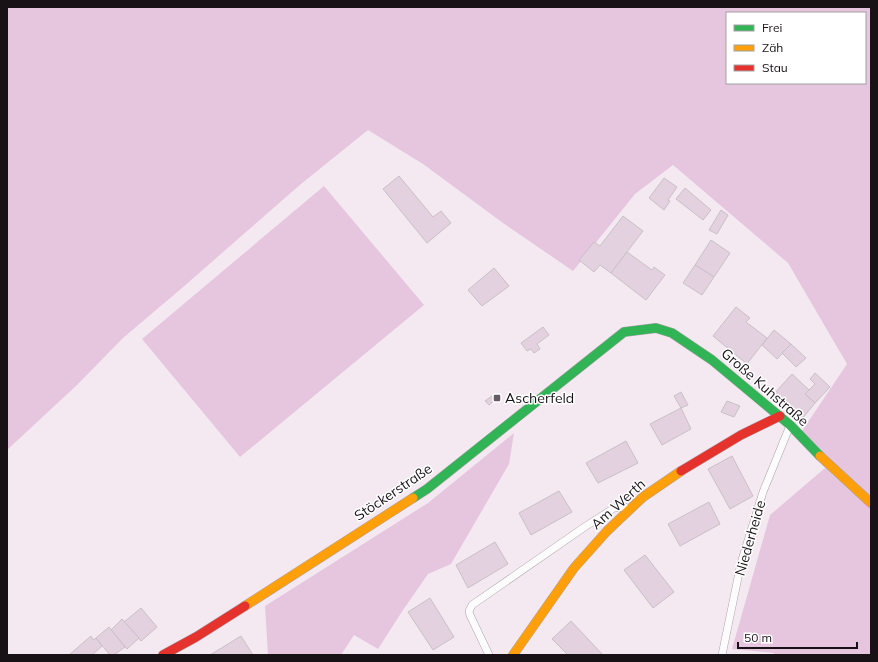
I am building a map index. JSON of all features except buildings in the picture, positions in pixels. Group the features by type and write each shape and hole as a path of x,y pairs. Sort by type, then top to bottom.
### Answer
{"street":[{"name":"Große Kuhstraße","path":"624,332 656,328 672,333 712,360 780,416 831,467 871,503"},
{"name":"Stöckerstraße","path":"163,655 263,595 427,489 624,332"},
{"name":"Am Werth","path":"514,655 574,568 607,531 643,498 690,465 741,435 780,416"}],"lane":[{"name":"Niederheide","path":"722,655 741,563 763,492 790,425"},
{"path":"489,655 470,616 469,611 472,605 614,508 633,507"}],"shaded area":[{"path":"7,7 871,7 871,499 802,431 847,364 788,263 673,165 635,194 573,271 503,223 423,164 368,130 301,184 123,338 77,385 7,450"},
{"path":"324,186 424,305 240,457 142,339"},
{"path":"514,433 509,464 451,564 428,574 378,649 354,635 341,655 268,655 265,606 428,503"},
{"path":"825,468 871,509 871,655 774,655 774,653 732,649 770,515"}],"traffic: fast":[{"path":"413,498 427,489 624,332 656,328 672,333 712,360 790,425 820,456"}],"traffic: slow":[{"path":"820,456 871,503"},
{"path":"513,655 574,568 607,531 643,497 681,471"},
{"path":"245,606 413,498"}],"traffic: jam":[{"path":"681,471 741,435 780,416"},
{"path":"163,655 196,637 245,606"}],"place":[{"name":"Ascherfeld","path":"497,398"}]}
